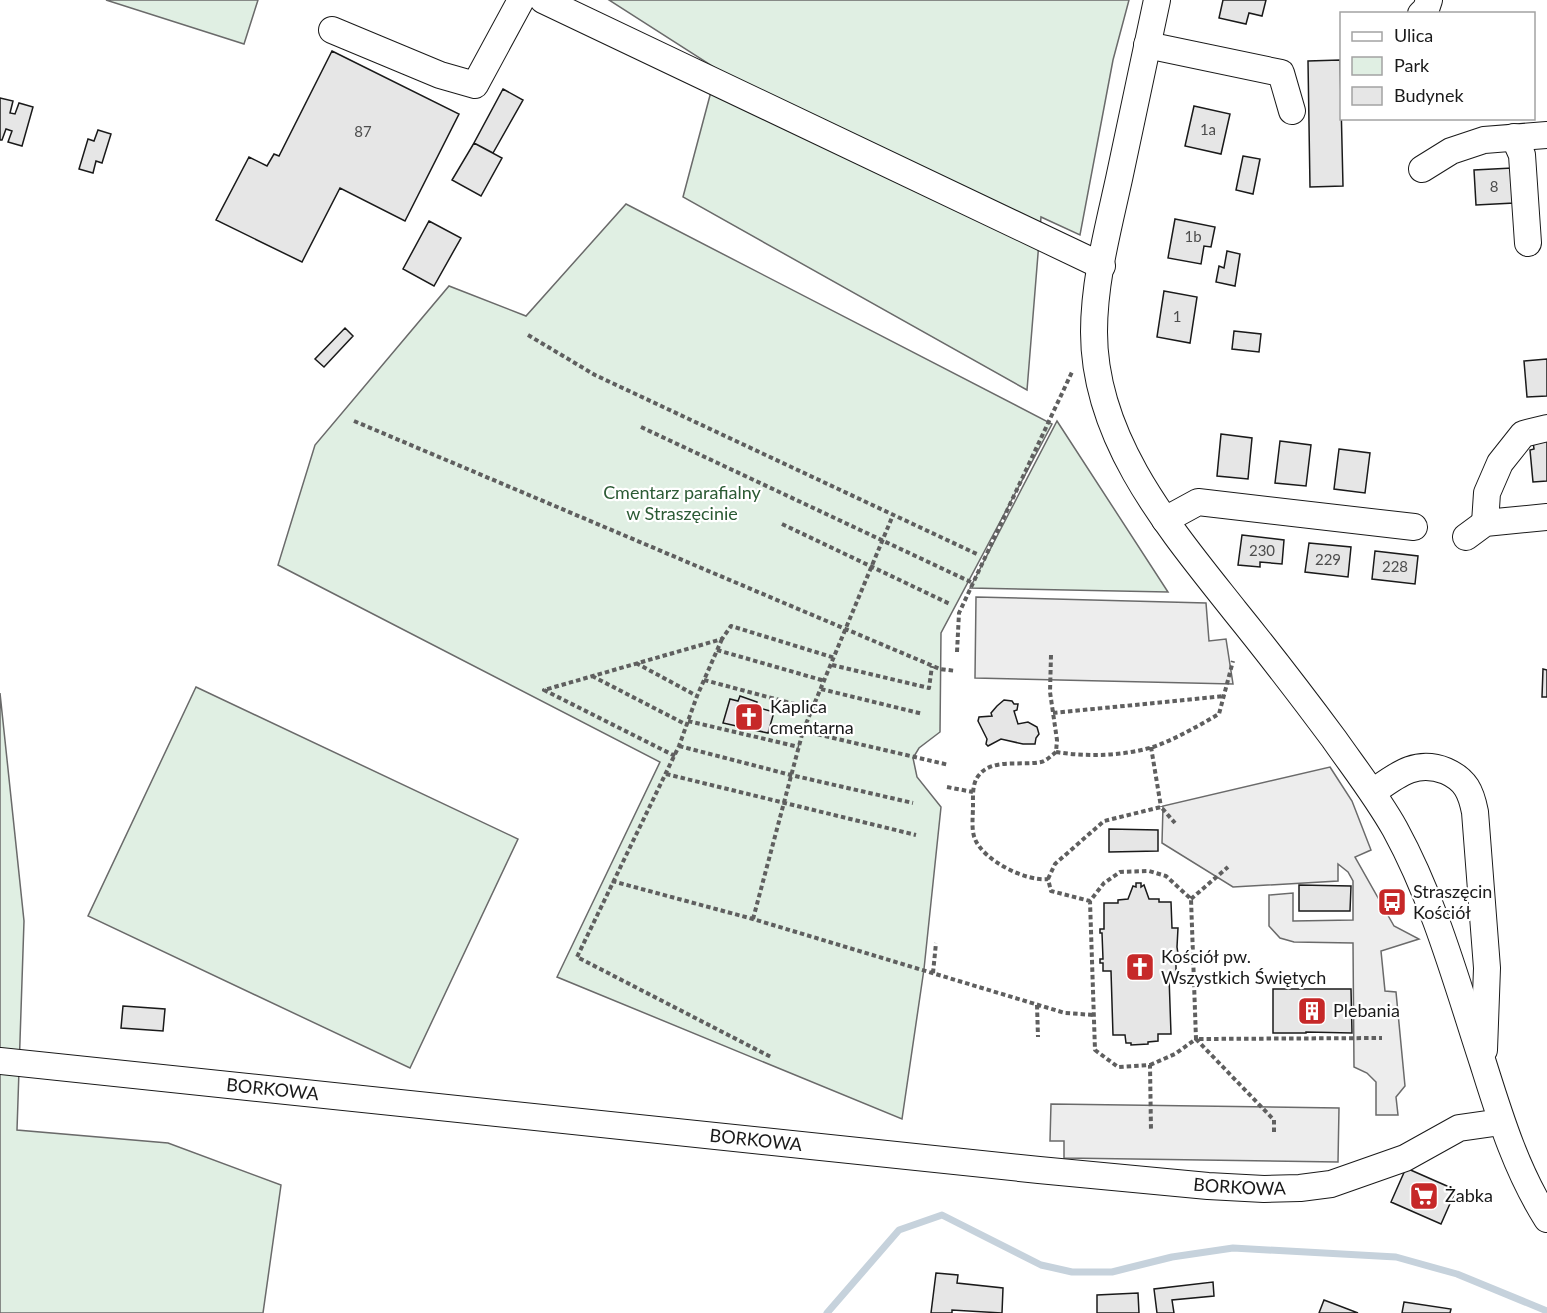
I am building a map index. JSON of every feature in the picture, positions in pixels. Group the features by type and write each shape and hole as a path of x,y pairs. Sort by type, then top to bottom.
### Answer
{"street":[{"path":"332,30 440,75 475,85 521,0"},
{"path":"543,0 1101,266"},
{"path":"1157,0 1101,266 1094,333 1096,369 1112,425 1135,473 1165,520 1373,792 1395,830 1424,891 1440,933 1501,1122 1521,1172 1547,1219"},
{"path":"1147,45 1281,73 1292,111"},
{"path":"1422,169 1451,151 1484,140 1547,135"},
{"path":"1514,137 1522,155 1528,243"},
{"path":"1547,428 1523,434 1500,463 1486,493 1475,530 1547,517"},
{"path":"1165,520 1198,502 1414,528"},
{"path":"1373,792 1405,772 1431,765 1458,777 1472,796 1487,968 1483,1065"},
{"name":"BORKOWA","path":"5,1062 1071,1174 1264,1189 1331,1184 1405,1158 1459,1128 1501,1122"}],"path":[{"path":"528,335 595,375 979,555"},
{"path":"957,652 959,613 1073,371"},
{"path":"354,421 846,631 932,666 956,671"},
{"path":"641,427 973,583"},
{"path":"753,919 804,731 893,515"},
{"path":"782,524 950,604"},
{"path":"771,1057 577,957 612,881 675,756 697,696 722,639 731,626 835,657"},
{"path":"675,756 544,690 722,639"},
{"path":"717,650 825,681"},
{"path":"1051,655 1050,692 1056,752"},
{"path":"1048,879 1037,880 1010,870 982,850 974,837 973,792 977,776 986,768 1009,763 1043,762 1056,752 1080,756 1151,747 1184,734 1219,714 1226,696 1233,661"},
{"path":"635,663 697,696"},
{"path":"832,665 929,688 932,666"},
{"path":"591,676 688,723 799,747"},
{"path":"704,680 813,709"},
{"path":"821,689 923,714"},
{"path":"1053,713 1226,696"},
{"path":"804,731 949,765"},
{"path":"679,746 913,803"},
{"path":"1151,747 1161,807 1175,823"},
{"path":"666,774 916,835"},
{"path":"947,788 973,792"},
{"path":"1090,901 1051,891 1048,879 1055,864 1104,821 1161,807"},
{"path":"1191,899 1228,867"},
{"path":"1274,1132 1274,1120 1196,1039 1191,899 1166,876 1149,871 1120,872 1104,883 1090,901 1095,1050 1118,1067 1150,1065 1175,1054 1196,1039 1382,1038"},
{"path":"612,881 753,919 1065,1013 1094,1015"},
{"path":"933,973 936,942"},
{"path":"1037,1005 1038,1037"},
{"path":"1150,1065 1151,1131"}],"green space":[{"path":"106,0 258,0 244,44"},
{"path":"609,0 1129,0 1113,60 1080,235 1041,217 1027,390 683,197 717,69"},
{"name":"Cmentarz parafialny w Straszęcinie","path":"626,204 1052,424 941,633 940,732 919,748 913,758 917,777 941,807 924,969 902,1119 557,977 660,762 278,565 315,445 449,286 526,316"},
{"path":"1057,421 1168,592 970,588"},
{"path":"196,687 518,839 410,1068 88,916"},
{"path":"0,693 24,921 17,1130 168,1143 281,1185 263,1313 0,1313"}],"shaded area":[{"path":"976,597 1206,603 1209,641 1226,639 1233,684 975,678"},
{"path":"1330,767 1352,801 1371,850 1355,857 1394,926 1419,939 1381,951 1385,991 1396,992 1405,1086 1396,1097 1398,1115 1376,1115 1376,1082 1367,1073 1354,1067 1353,943 1294,942 1280,938 1269,926 1269,895 1293,893 1293,921 1353,920 1353,881 1348,872 1338,864 1338,881 1233,887 1162,843 1163,806"},
{"path":"1051,1104 1339,1108 1338,1162 1064,1158 1064,1141 1050,1141"}],"building":[{"path":"1223,0 1266,0 1262,16 1249,13 1246,24 1219,18"},
{"path":"332,51 459,114 405,221 340,188 302,262 216,220 249,157 267,166 274,154 279,156"},
{"path":"1340,60 1343,186 1310,187 1308,61"},
{"path":"503,89 523,100 493,153 474,143"},
{"path":"0,98 13,101 10,113 15,114 19,103 33,107 22,146 8,142 12,131 6,129 0,140"},
{"path":"1194,106 1230,114 1221,154 1185,146"},
{"path":"98,130 111,134 102,163 96,161 93,173 79,169 88,139 94,141"},
{"path":"474,143 502,158 481,196 452,180"},
{"path":"1243,156 1260,159 1253,194 1236,190"},
{"path":"1512,168 1514,203 1476,205 1474,170"},
{"path":"1175,219 1215,227 1211,247 1204,246 1201,264 1168,258"},
{"path":"429,221 461,238 434,286 403,269"},
{"path":"1227,251 1240,254 1235,286 1216,282 1219,266 1224,268"},
{"path":"1164,291 1197,297 1190,343 1157,337"},
{"path":"345,328 353,336 324,367 315,359"},
{"path":"1234,331 1261,334 1259,352 1232,349"},
{"path":"1547,359 1547,396 1527,397 1524,361"},
{"path":"1221,434 1252,438 1248,479 1217,476"},
{"path":"1280,441 1311,445 1306,486 1275,483"},
{"path":"1547,441 1547,481 1533,482 1530,450 1534,449 1533,442"},
{"path":"1339,449 1370,453 1365,493 1334,489"},
{"path":"1242,535 1284,540 1282,564 1260,562 1260,567 1238,565"},
{"path":"1309,543 1351,547 1348,577 1305,572"},
{"path":"1375,551 1418,556 1415,584 1372,579"},
{"path":"1543,669 1547,670 1547,697 1542,697"},
{"name":"Kaplica cmentarna","path":"740,696 757,702 756,707 774,712 768,733 723,723 730,699 738,701"},
{"path":"1004,700 1018,704 1017,710 1014,711 1018,724 1028,722 1037,727 1039,734 1035,744 1001,739 988,746 986,744 987,739 978,721 979,717 992,716 991,713"},
{"path":"1109,829 1158,830 1158,851 1109,852"},
{"name":"Kościół pw. Wszystkich Świętych","path":"1136,883 1141,883 1141,887 1144,885 1149,899 1171,902 1172,928 1178,928 1179,961 1176,961 1176,976 1169,976 1171,1034 1158,1034 1158,1041 1148,1042 1148,1044 1131,1045 1131,1043 1126,1043 1125,1035 1113,1035 1111,971 1103,971 1103,963 1100,963 1100,959 1103,959 1100,929 1104,929 1104,903 1118,903 1118,900 1128,899"},
{"path":"1299,885 1351,886 1350,911 1299,911"},
{"name":"Plebania","path":"1273,989 1351,989 1352,1033 1273,1033"},
{"path":"123,1006 165,1009 163,1031 121,1028"},
{"name":"Żabka","path":"1406,1168 1456,1190 1441,1224 1391,1202"},
{"path":"936,1273 958,1275 957,1283 1003,1288 1002,1313 952,1310 952,1313 931,1313"},
{"path":"1213,1282 1214,1296 1172,1300 1174,1313 1157,1313 1154,1289"},
{"path":"1138,1293 1139,1313 1097,1313 1097,1295"},
{"path":"1324,1300 1358,1313 1319,1313"},
{"path":"1404,1302 1451,1309 1450,1313 1402,1313"}],"waterway":[{"path":"827,1313 899,1230 942,1215 1041,1265 1072,1272 1112,1272 1172,1257 1233,1248 1396,1257 1457,1274 1547,1311"}],"place":[{"name":"Kaplica cmentarna","path":"749,717"},
{"name":"Straszęcin Kościół","path":"1392,902"},
{"name":"Kościół pw. Wszystkich Świętych","path":"1140,967"},
{"name":"Plebania","path":"1312,1011"},
{"name":"Żabka","path":"1424,1196"}]}
